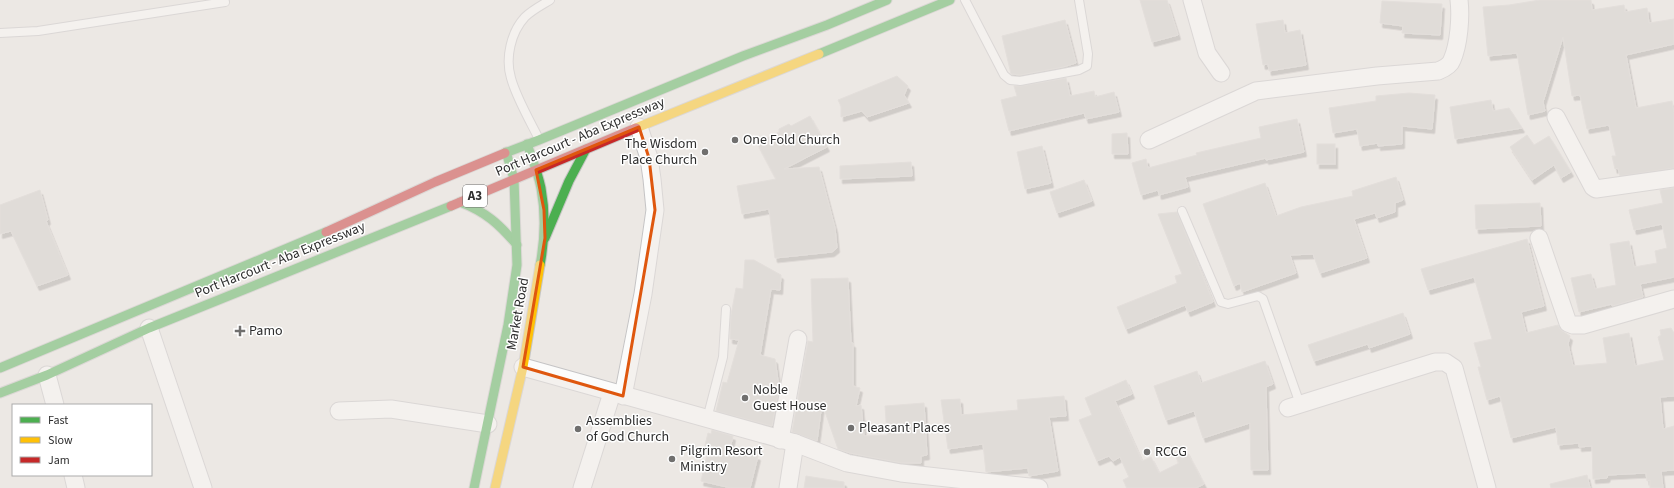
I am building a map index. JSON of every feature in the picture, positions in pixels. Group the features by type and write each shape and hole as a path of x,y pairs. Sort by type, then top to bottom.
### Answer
{"main road":[{"name":"Port Harcourt - Aba Expressway","path":"0,368 317,236 506,152 539,140 743,56 887,0"},
{"name":"Port Harcourt - Aba Expressway","path":"0,393 47,375 149,328 460,202 950,0"},
{"name":"Market Road","path":"495,488 523,367 545,238 541,187 527,144"},
{"path":"545,238 586,149"},
{"name":"Market Road","path":"474,488 514,292 517,265 514,179 506,152"},
{"path":"460,202 478,209 498,222 517,245"}],"street":[{"path":"1192,0 1207,53 1221,73"},
{"path":"1149,140 1256,91 1377,76 1442,70 1452,61 1458,38 1460,12 1459,0"},
{"path":"1556,117 1593,187 1596,189 1674,178"},
{"path":"582,488 617,394 643,294 655,210 649,158 639,127"},
{"path":"1539,238 1568,323 1573,325 1583,325 1674,299"},
{"path":"149,328 203,488"},
{"path":"788,488 788,442 798,339"},
{"path":"1294,406 1434,362 1445,362 1454,368 1487,488"},
{"path":"523,367 788,442 847,463 901,473 1039,488"},
{"path":"47,375 55,404"},
{"path":"339,411 391,409 488,424"},
{"path":"73,476 76,488"}],"lane":[{"path":"539,140 511,78 510,59 512,38 517,27 526,16 550,0"},
{"path":"965,0 1004,75 1010,80 1020,81 1079,70 1087,66 1088,54 1079,0"},
{"path":"0,33 38,31 226,2"},
{"path":"1182,211 1221,302 1228,304 1258,296 1263,299 1294,406"},
{"path":"707,419 723,357 726,309"}],"highlighted area":[{"path":"639,127 649,158 655,210 623,396 523,367 545,238 544,210 536,170"}],"building":[{"path":"1140,0 1167,0 1178,35 1152,42"},
{"path":"1540,0 1591,0 1592,10 1624,5 1625,12 1647,8 1649,23 1674,19 1674,44 1626,55 1636,108 1672,101 1674,113 1674,168 1620,176 1618,168 1615,169 1612,156 1616,156 1609,125 1587,129 1580,95 1572,96 1563,37 1543,102 1545,111 1528,115 1517,53 1488,56 1483,7"},
{"path":"1382,1 1442,4 1440,35 1402,33 1403,26 1380,23"},
{"path":"1065,20 1076,63 1020,75 1011,74 1002,36"},
{"path":"1283,20 1285,33 1300,30 1306,65 1269,71 1268,64 1263,65 1256,24"},
{"path":"897,76 908,86 904,95 909,103 867,117 862,111 841,117 841,106 838,100"},
{"path":"1066,78 1070,96 1094,91 1095,97 1114,92 1119,112 1086,119 1084,113 1009,131 1001,100 1017,96 1014,86"},
{"path":"1409,93 1435,95 1432,129 1402,126 1402,144 1378,146 1378,143 1360,146 1357,129 1333,133 1329,108 1376,101 1376,96"},
{"path":"1491,100 1493,111 1509,108 1522,128 1455,139 1450,107"},
{"path":"810,116 827,147 784,169 819,167 835,228 837,248 832,252 775,258 769,209 742,214 737,186 776,179 757,143 779,132 779,129 789,124 791,126"},
{"path":"1297,119 1304,152 1266,160 1266,158 1185,177 1188,187 1159,195 1158,190 1141,195 1132,163 1146,159 1148,168 1197,155 1196,153 1261,138 1259,127"},
{"path":"1127,133 1128,154 1112,154 1112,134"},
{"path":"1527,135 1534,145 1549,136 1571,172 1561,178 1554,165 1532,180 1510,147"},
{"path":"1317,144 1335,144 1335,164 1317,164"},
{"path":"1042,146 1051,183 1025,189 1017,152"},
{"path":"911,162 912,176 840,179 840,166"},
{"path":"1396,177 1403,200 1395,203 1395,212 1377,218 1375,213 1354,219 1367,258 1320,273 1313,254 1290,255 1296,273 1242,292 1240,283 1234,286 1203,204 1265,183 1276,216 1301,207 1353,196 1352,191"},
{"path":"1084,180 1092,201 1057,213 1050,192"},
{"path":"1674,188 1674,277 1640,284 1643,297 1612,306 1612,304 1579,312 1571,278 1591,274 1595,289 1616,285 1610,244 1629,241 1634,267 1657,263 1655,251 1667,248 1662,224 1634,230 1629,210 1663,203 1660,190"},
{"path":"40,190 48,220 46,221 68,275 37,286 11,231 0,234 0,205"},
{"path":"1540,203 1541,226 1476,229 1475,205"},
{"path":"1177,212 1213,302 1188,312 1185,305 1126,329 1117,307 1177,283 1175,276 1182,274 1158,214"},
{"path":"1527,239 1544,306 1521,312 1526,333 1558,325 1561,330 1570,336 1568,344 1573,366 1607,363 1603,338 1629,333 1635,366 1664,360 1658,337 1661,335 1660,330 1671,328 1674,333 1674,396 1660,397 1663,429 1674,426 1674,470 1661,471 1663,488 1650,488 1650,480 1647,481 1646,473 1608,475 1607,478 1593,479 1592,446 1579,447 1579,443 1558,445 1556,427 1511,438 1500,396 1487,400 1478,367 1481,367 1474,343 1492,339 1474,277 1428,290 1421,269"},
{"path":"745,260 754,260 781,275 780,290 771,289 760,355 775,359 779,388 772,426 716,411 723,382 727,383 739,340 730,339 731,315 736,288 743,289"},
{"path":"848,278 851,343 853,343 853,386 860,388 856,406 861,405 864,436 887,435 885,406 924,403 927,455 921,456 921,463 902,463 850,453 838,449 822,403 817,441 792,432 808,341 813,342 811,279"},
{"path":"1403,313 1410,334 1369,348 1368,344 1314,361 1308,345"},
{"path":"1265,361 1273,384 1266,387 1268,470 1251,470 1250,423 1203,438 1194,411 1166,420 1154,386 1197,371 1201,383"},
{"path":"1126,380 1132,394 1115,401 1142,461 1151,457 1159,473 1179,463 1175,456 1186,450 1204,484 1196,488 1127,488 1123,480 1129,477 1120,457 1113,461 1109,456 1097,461 1079,420 1092,415 1085,398"},
{"path":"1064,396 1066,416 1049,417 1058,471 1029,476 1028,468 986,472 983,444 948,449 941,400 960,399 961,415 1018,410 1017,400"},
{"path":"712,430 733,436 730,449 758,456 750,488 731,488 701,481 708,450 704,449 708,433 711,434"},
{"path":"1587,475 1590,488 1551,488 1550,484"},
{"path":"806,476 844,482 844,488 804,488"}],"traffic: fast":[{"path":"505,153 743,56 827,25 887,0"},
{"path":"819,54 950,0"},
{"path":"527,144 540,182 543,198 544,236 540,265"},
{"path":"545,238 569,181 586,149"},
{"path":"474,488 508,325 517,265 514,179 506,152"},
{"path":"460,202 492,219 517,245"},
{"path":"0,393 47,375 149,328 451,206"},
{"path":"0,368 326,232"}],"traffic: slow":[{"path":"636,128 819,54"},
{"path":"495,488 523,367 540,265"}],"traffic: jam":[{"path":"451,206 636,128"},
{"path":"326,232 435,182 505,153"}],"place":[{"name":"One Fold Church","path":"735,140"},
{"name":"The Wisdom Place Church","path":"705,152"},
{"name":"Pamo","path":"240,331"},
{"name":"Noble Guest House","path":"745,398"},
{"name":"Pleasant Places","path":"851,428"},
{"name":"Assemblies of God Church","path":"578,429"},
{"name":"RCCG","path":"1147,452"},
{"name":"Pilgrim Resort Ministry","path":"672,459"}]}
